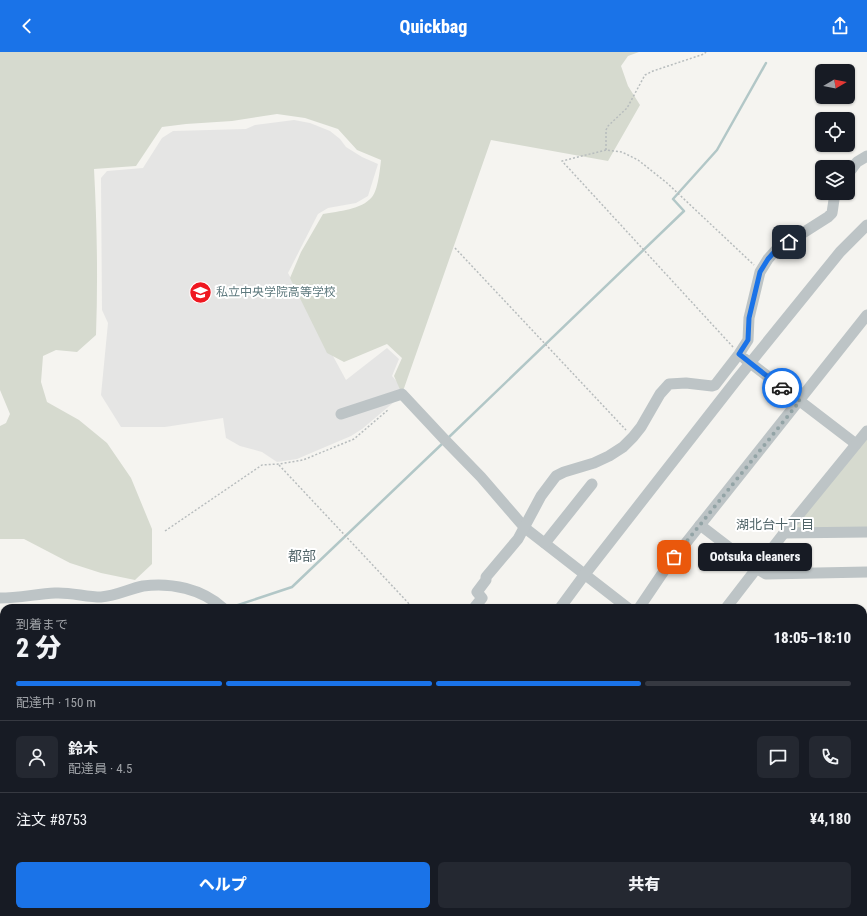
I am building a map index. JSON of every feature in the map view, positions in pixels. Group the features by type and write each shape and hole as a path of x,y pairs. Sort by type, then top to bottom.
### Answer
{"street":[{"path":"855,165 867,156"},
{"path":"477,604 482,598 477,592 486,580 486,577 506,555 525,528 542,496 556,476 594,463 609,456 623,446 641,427 660,394 669,384 686,383 712,386 715,385 748,340 749,318 760,272 768,259 776,250 828,217 832,213 835,200"},
{"path":"563,604 750,363 840,252 867,225"},
{"path":"642,604 666,568 867,315"},
{"path":"739,354 856,444"},
{"path":"341,414 402,394 405,396 481,477 525,528 623,604"},
{"path":"729,604 784,533 856,444 866,434"},
{"path":"545,543 592,484"},
{"path":"700,525 766,574 867,572"},
{"path":"784,533 867,532"},
{"path":"0,598 56,593 101,597 142,586 161,585 190,589 219,604"}],"path":[{"path":"606,150 606,130 608,126 627,108 645,75 653,70 704,54 706,52"},
{"path":"739,354 562,161 606,150 622,152 638,160 667,183 760,272"},
{"path":"455,248 633,437"},
{"path":"165,531 262,464 279,464 303,460 354,439 405,396"},
{"path":"279,464 409,604"}],"shaded area":[{"path":"0,52 639,52 628,56 621,66 628,86 640,105 608,161 491,140 402,394 394,376 402,358 387,344 344,362 327,353 290,278 301,252 323,214 343,211 362,205 372,197 377,185 381,160 357,150 338,129 305,118 277,114 232,121 162,127 136,166 94,169 97,252 96,335 77,352 56,350 43,356 41,382 47,402 79,420 107,443 131,478 152,529 152,564 135,580 101,573 70,563 24,539 0,539 0,426 6,423 10,414 0,390"},
{"name":"私立中央学院高等学校","path":"294,120 310,123 330,131 340,139 346,147 362,157 378,164 368,196 356,203 328,208 318,214 288,273 346,380 387,348 399,359 392,376 406,392 362,429 351,436 297,459 277,462 262,452 240,446 226,438 223,418 165,427 121,427 101,395 108,323 102,310 101,178 107,171 143,168 162,138 173,131 246,129 255,125"},
{"path":"867,438 867,532 784,533"}],"waterway":[{"path":"448,438 684,211 673,199 717,150 766,63"},
{"path":"241,604 292,587 443,443"}],"way so far":[{"path":"674,557 800,401 782,388"}],"place":[{"name":"私立中央学院高等学校","path":"200,292"},
{"name":"Ootsuka cleaners","path":"674,557"}],"district":[{"name":"湖北台十丁目","path":"775,524"},
{"name":"都部","path":"302,556"}],"route":[{"path":"782,388 739,354 748,340 749,318 760,272 776,250 789,242"}]}
